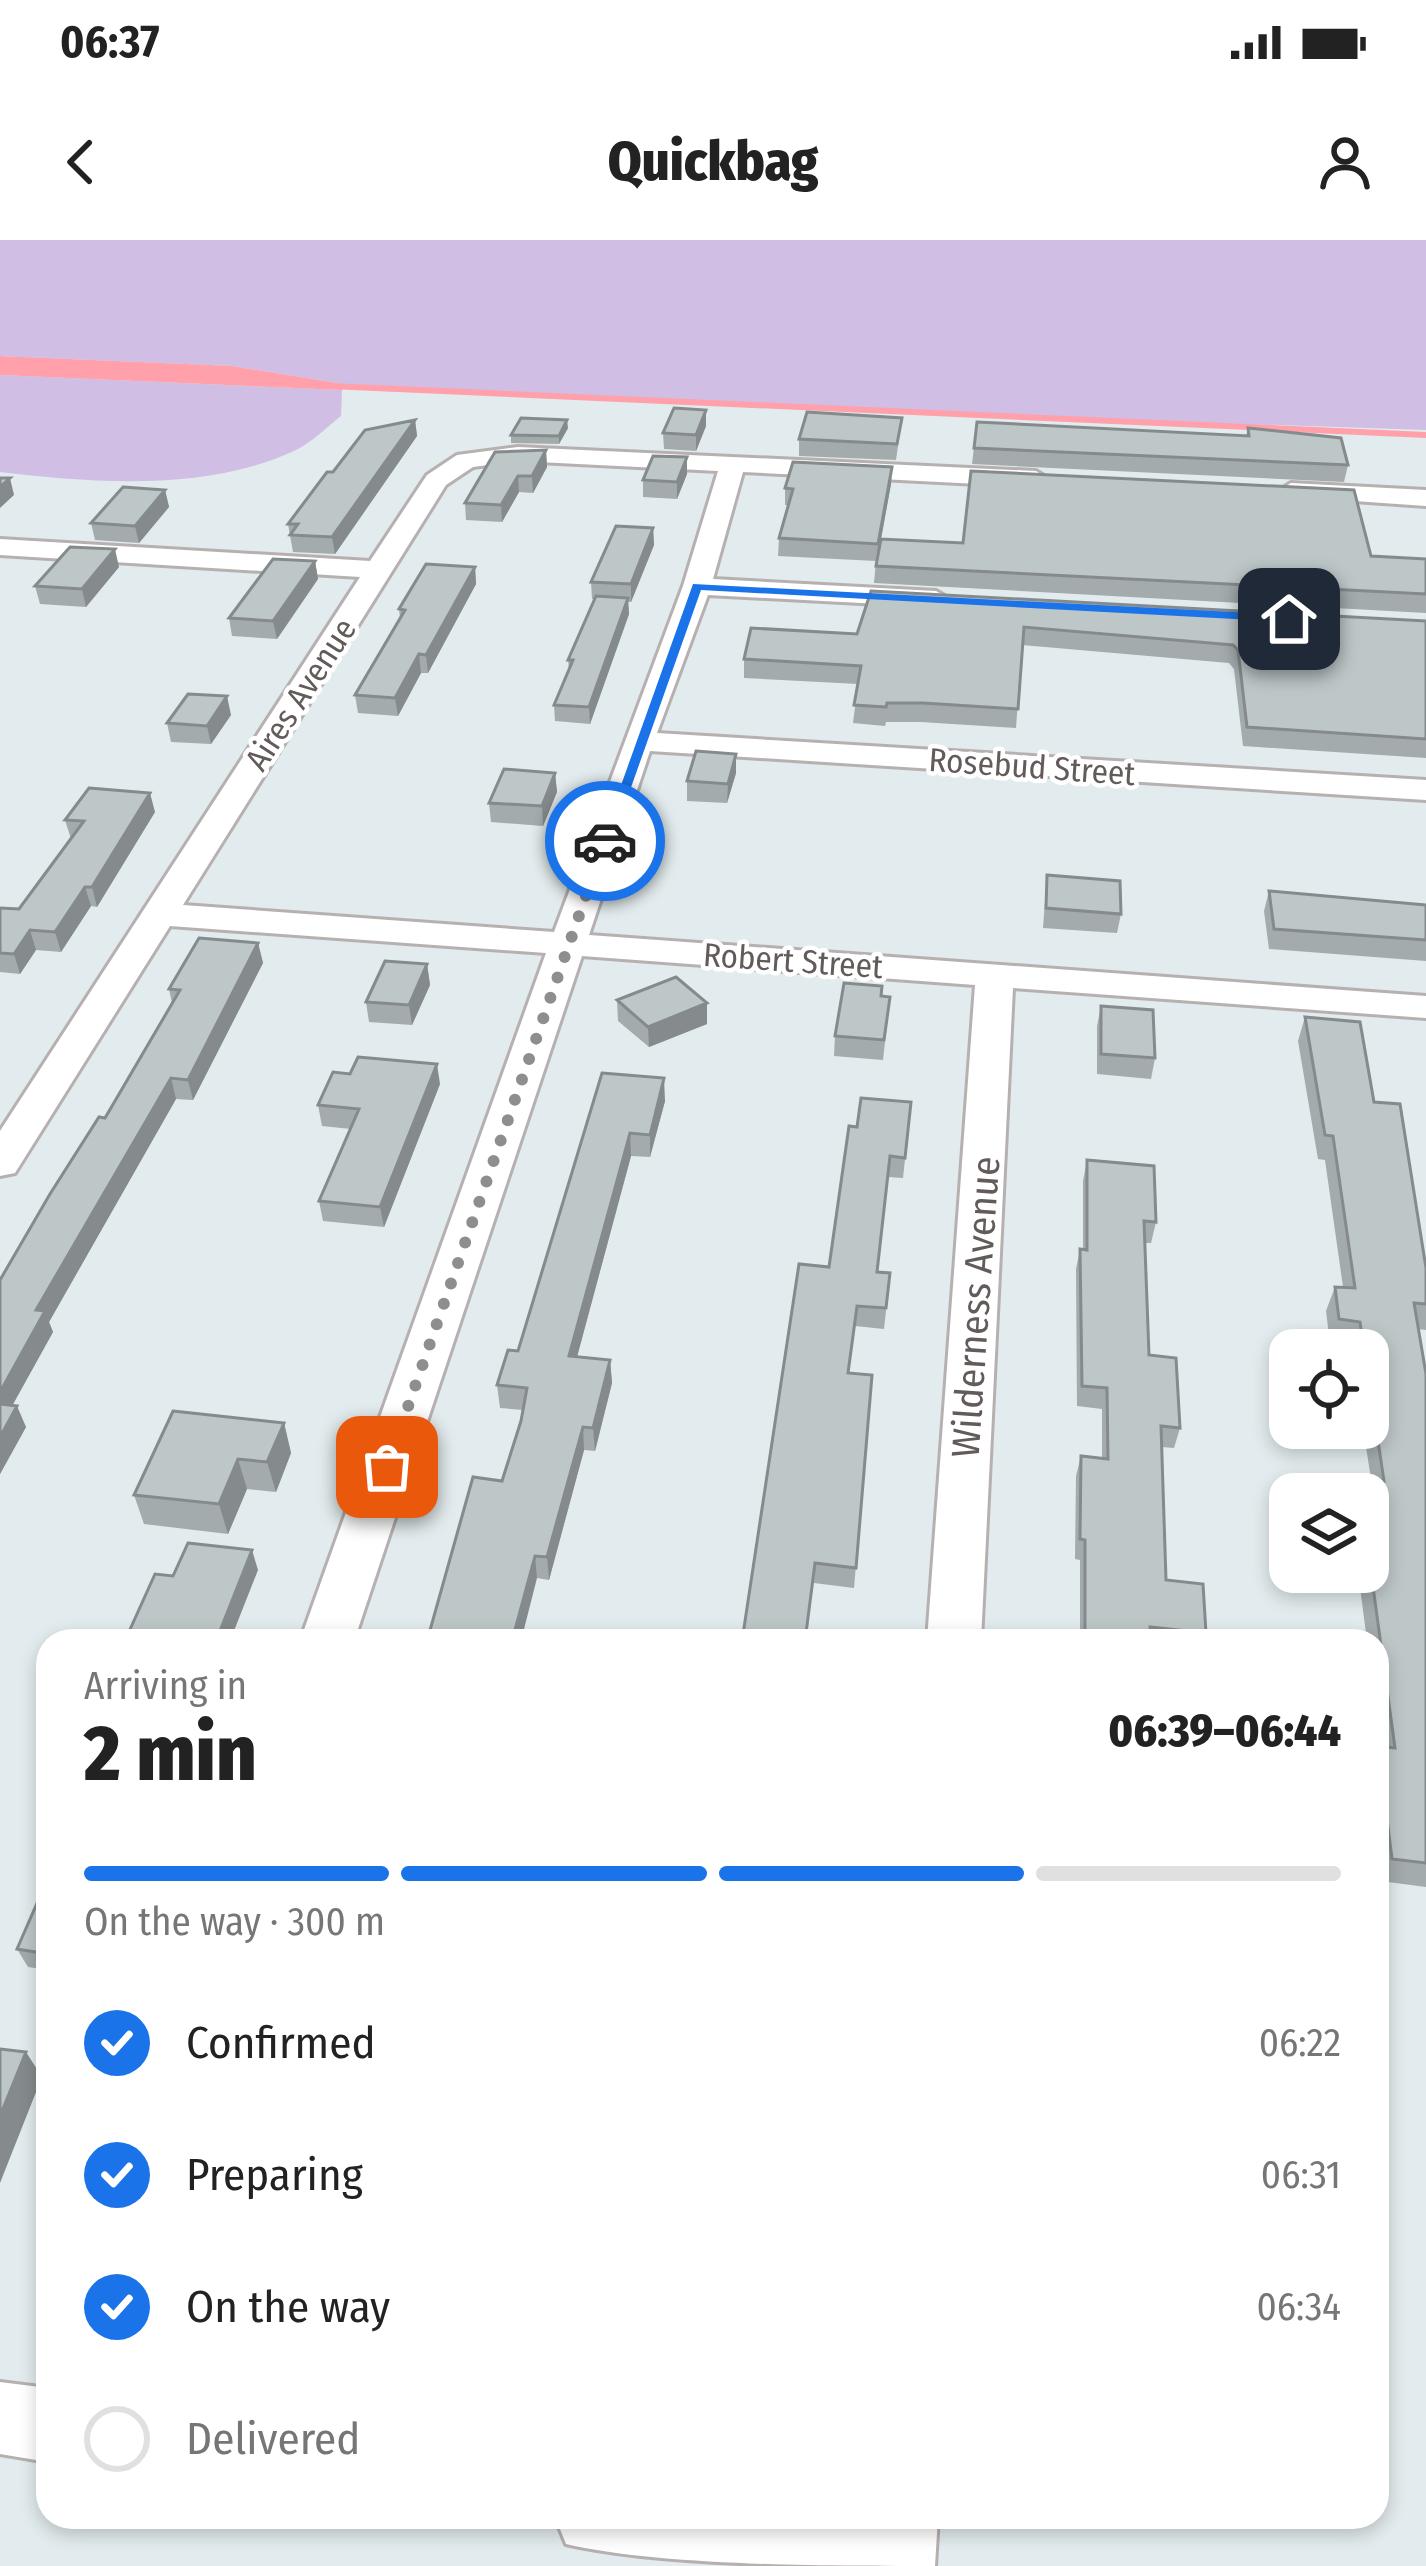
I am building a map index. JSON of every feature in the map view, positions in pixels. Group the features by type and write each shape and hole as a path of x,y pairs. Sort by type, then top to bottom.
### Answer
{"street":[{"name":"Aires Avenue","path":"0,1163 436,480 466,460 518,454 1067,481"},
{"path":"331,1629 638,741 697,586 733,464"},
{"path":"1259,490 1426,498"},
{"path":"0,573 12,548 379,570"},
{"path":"697,586 956,600"},
{"name":"Rosebud Street","path":"638,741 1426,790"},
{"name":"Robert Street","path":"160,914 1426,1007"},
{"name":"Wilderness Avenue","path":"955,1629 995,974"},
{"path":"0,2418 36,2423"},
{"path":"665,2529 885,2566"},
{"path":"897,2566 899,2529"}],"shaded area":[{"path":"0,240 1426,240 1426,430 1005,416 343,384 232,366 0,356"},
{"path":"0,356 232,366 343,384 342,390 0,375"},
{"path":"0,375 342,390 341,416 296,450 225,473 111,481 0,472"}],"building":[{"path":"674,408 706,410 696,435 663,433"},
{"path":"807,412 902,418 897,444 799,439"},
{"path":"521,418 567,420 559,436 511,435"},
{"path":"415,420 332,537 290,535 298,524 288,524 365,430"},
{"path":"977,422 1249,436 1248,428 1341,438 1348,465 974,448"},
{"path":"546,450 532,476 518,476 501,505 465,503 495,452"},
{"path":"653,456 687,457 677,482 643,480"},
{"path":"793,462 892,467 878,544 779,538 793,489 785,488"},
{"path":"971,471 1354,490 1371,556 1426,559 1426,594 876,566 881,539 963,543"},
{"path":"123,487 165,490 135,526 91,523"},
{"path":"616,526 653,528 631,584 591,582"},
{"path":"70,547 115,549 82,589 35,586"},
{"path":"273,559 315,561 273,621 229,618"},
{"path":"426,564 475,567 426,655 419,654 395,698 355,695 405,610 399,609"},
{"path":"871,591 1426,621 1426,739 1247,727 1238,650 1233,645 1024,627 1018,709 923,703 854,705 861,666 744,659 751,628 857,634"},
{"path":"596,596 628,598 589,707 554,705 573,660 568,660"},
{"path":"188,694 227,696 207,726 167,723"},
{"path":"696,751 736,754 728,784 687,781"},
{"path":"504,769 555,773 542,806 489,803"},
{"path":"89,788 150,793 92,887 85,887 55,932 30,930 14,954 0,953 0,908 19,909 84,821 65,820"},
{"path":"1047,875 1120,881 1121,914 1046,908"},
{"path":"1269,891 1426,905 1426,940 1274,929"},
{"path":"199,938 258,943 188,1080 171,1078 36,1310 45,1311 0,1392 0,1280 99,1117 105,1118 180,990 169,989"},
{"path":"385,961 427,964 409,1005 366,1002"},
{"path":"676,977 707,1003 648,1027 617,1000"},
{"path":"844,983 882,986 881,996 890,997 884,1040 835,1036"},
{"path":"1101,1006 1153,1010 1155,1058 1101,1054"},
{"path":"1305,1017 1360,1022 1374,1102 1400,1104 1426,1268 1426,1304 1414,1303 1426,1374 1426,1863 1392,1859 1389,1747 1395,1748 1389,1704 1389,1629 1379,1629 1374,1593 1389,1593 1389,1473 1383,1473 1379,1449 1389,1449 1389,1329 1361,1329 1360,1322 1339,1319 1335,1287 1355,1288 1333,1136 1325,1135"},
{"path":"358,1057 437,1064 380,1207 319,1201 359,1109 318,1105 333,1072 350,1074"},
{"path":"602,1073 664,1078 650,1135 630,1133 569,1356 610,1360 593,1428 583,1427 547,1557 535,1556 515,1629 430,1629 473,1477 502,1481 521,1421 527,1388 497,1385 508,1350 518,1351"},
{"path":"861,1098 911,1102 905,1158 890,1156 877,1272 890,1273 886,1308 857,1306 848,1373 872,1375 856,1568 815,1563 807,1629 744,1629 799,1264 829,1267 849,1126 857,1127"},
{"path":"1087,1160 1154,1166 1156,1222 1144,1221 1149,1355 1176,1358 1180,1428 1161,1426 1166,1580 1203,1584 1206,1629 1085,1629 1081,1456 1108,1459 1107,1388 1082,1386 1080,1249 1087,1250"},
{"path":"0,1404 17,1406 0,1437"},
{"path":"173,1411 284,1423 267,1462 238,1459 219,1504 134,1495"},
{"path":"188,1543 252,1550 221,1629 130,1629 155,1574 173,1576"},
{"path":"36,1905 36,1952 17,1949"},
{"path":"0,2049 26,2052 0,2116"}],"waterway":[{"path":"330,386 1426,435"}],"way so far":[{"path":"387,1467 605,841"}],"route":[{"path":"605,841 697,586 1289,619"}]}
